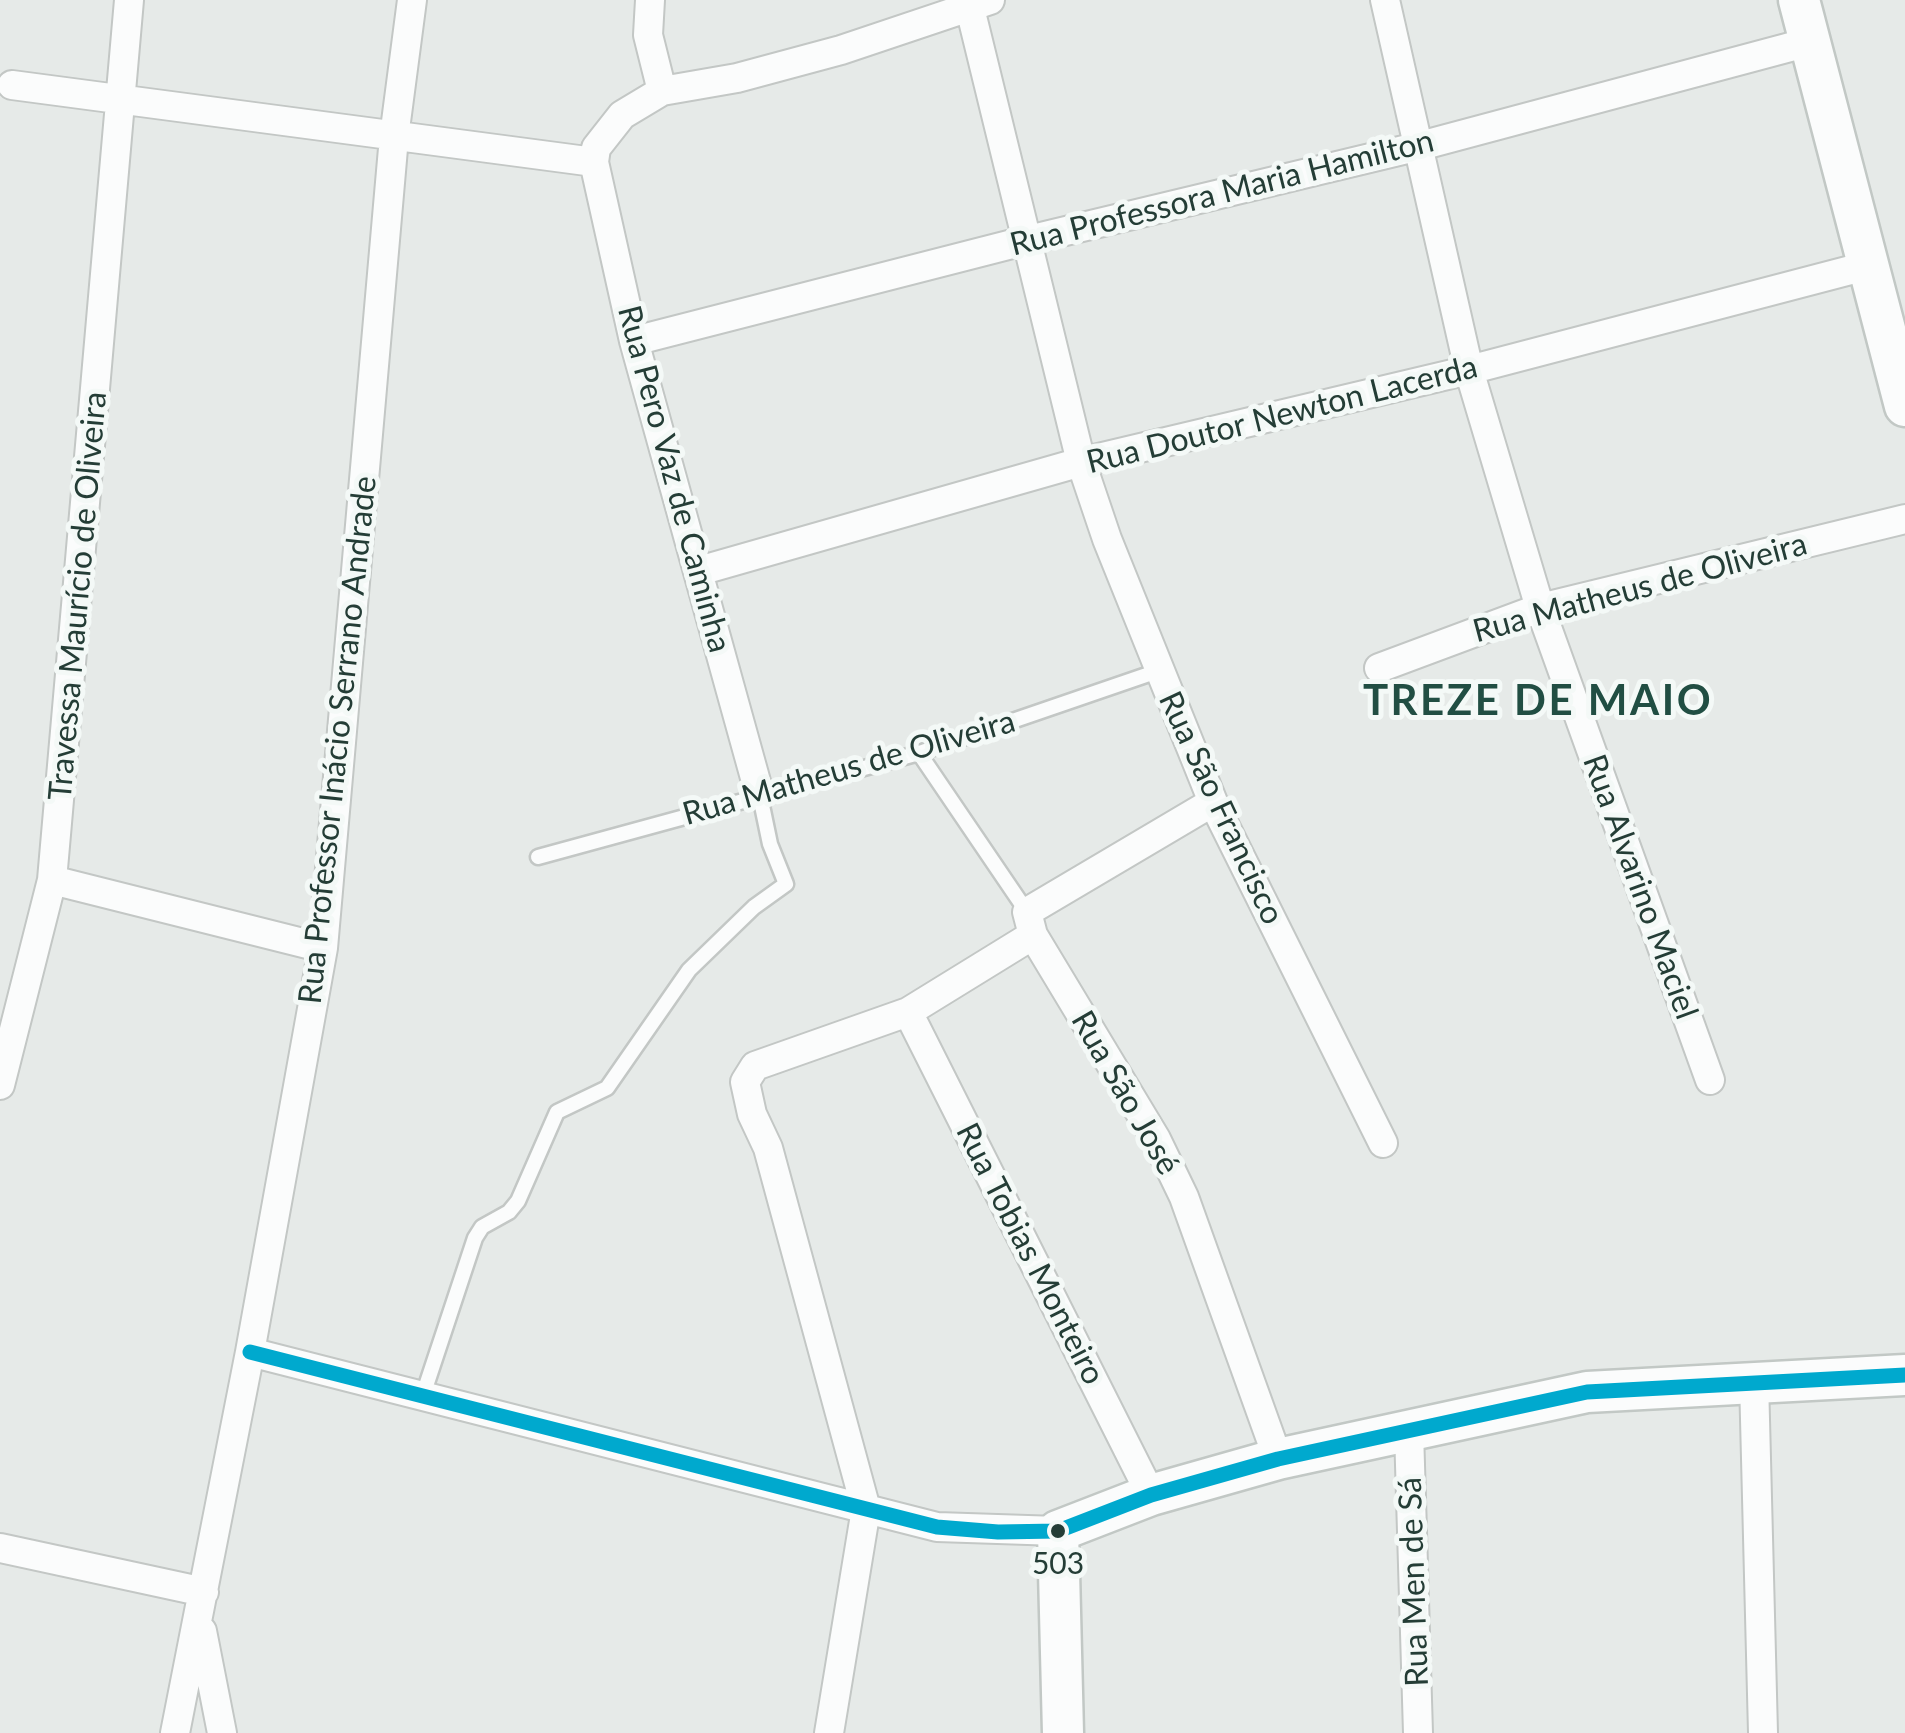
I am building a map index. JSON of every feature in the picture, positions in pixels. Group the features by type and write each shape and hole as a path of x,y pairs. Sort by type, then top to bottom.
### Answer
{"main road":[{"path":"1798,0 1866,266 1893,306 1905,406"},
{"path":"1063,1733 1058,1531 1151,1495 1278,1459 1588,1392 1754,1380 1905,1376"}],"street":[{"name":"Travessa Maurício de Oliveira","path":"0,1084 52,880 129,0"},
{"name":"Rua Professor Inácio Serrano Andrade","path":"174,1733 250,1352 322,948 394,137 412,0"},
{"path":"650,0 648,35 662,92"},
{"name":"Rua Alvarino Maciel","path":"1385,0 1469,370 1540,608 1710,1080"},
{"path":"12,85 594,162 596,148 610,125 662,92 806,59 976,2"},
{"name":"Rua São Francisco","path":"976,2 1024,240 1081,462 1158,672 1213,802 1384,1143"},
{"name":"Rua Professora Maria Hamilton","path":"634,341 1024,240 1420,146 1809,42"},
{"name":"Rua Pero Vaz de Caminha","path":"594,162 634,341 760,796"},
{"name":"Rua Doutor Newton Lacerda","path":"699,572 1081,462 1469,370 1866,266"},
{"name":"Rua Matheus de Oliveira","path":"1379,668 1540,608 1905,520"},
{"path":"830,1733 866,1509 768,1148 746,1094 745,1082 755,1066 908,1012 1030,924 1213,802"},
{"path":"52,880 322,948"},
{"name":"Rua São José","path":"1030,924 1156,1138 1184,1198 1278,1459"},
{"name":"Rua Tobias Monteiro","path":"908,1012 1151,1495"},
{"path":"250,1352 936,1527 1058,1531"},
{"path":"1754,1380 1762,1733"},
{"name":"Rua Men de Sá","path":"1409,1431 1418,1733"},
{"path":"0,1548 202,1604 222,1733"}],"lane":[{"name":"Rua Matheus de Oliveira","path":"538,857 919,753 1158,672"},
{"name":"Rua São José","path":"919,753 1030,924"},
{"path":"423,1394 475,1238 482,1226 510,1212 518,1201 557,1112 607,1088 689,970 754,906 786,884 770,844 760,796"}],"transit line":[{"path":"250,1352 937,1527 998,1532 1058,1531 1151,1495 1278,1459 1587,1392 1905,1375"}],"place":[{"name":"503","path":"1058,1531"}],"district":[{"name":"TREZE DE MAIO","path":"1538,701"}]}
